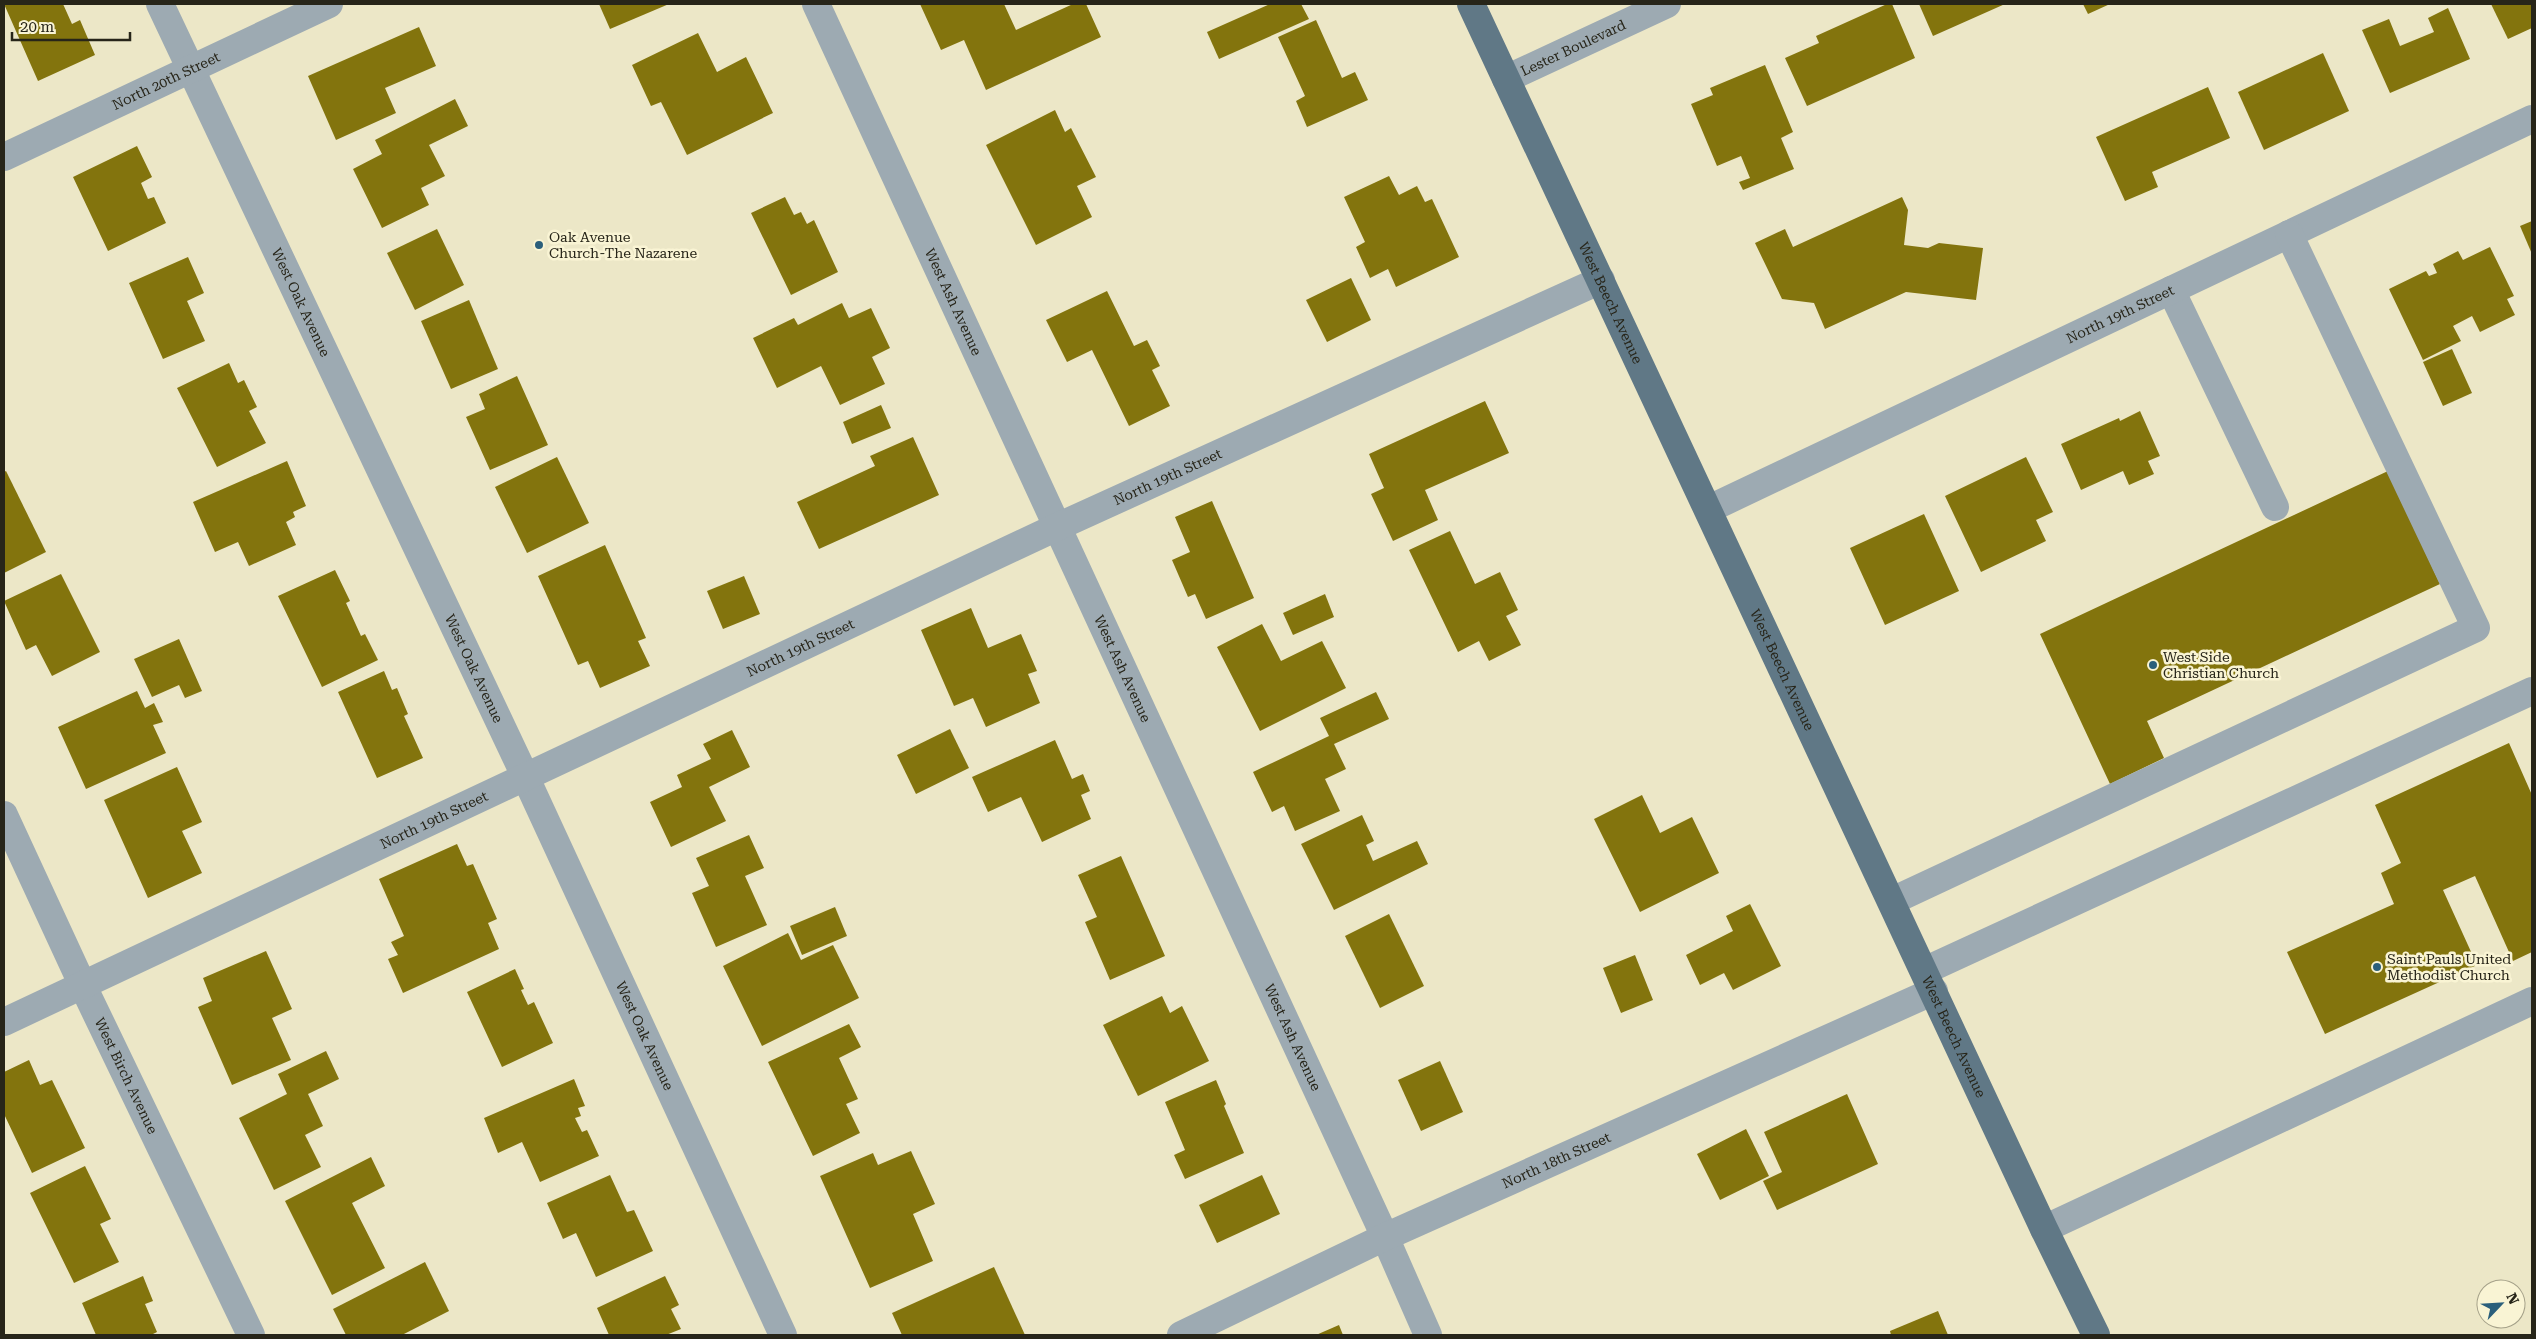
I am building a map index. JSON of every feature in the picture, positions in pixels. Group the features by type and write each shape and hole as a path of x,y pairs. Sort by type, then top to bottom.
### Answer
{"main road":[{"name":"West Beech Avenue","path":"1471,4 1709,509 2044,1229 2096,1335"}],"street":[{"name":"West Oak Avenue","path":"160,4 524,776 783,1335"},
{"name":"North 20th Street","path":"4,157 328,4"},
{"name":"West Ash Avenue","path":"816,4 1385,1237 1428,1335"},
{"name":"Lester Boulevard","path":"1506,79 1667,4"},
{"name":"North 19th Street","path":"1709,509 2532,119"},
{"path":"1892,901 2476,628 2288,234"},
{"name":"North 19th Street","path":"4,1022 1057,527 1601,280"},
{"path":"2171,290 2275,507"},
{"name":"North 18th Street","path":"1181,1335 1929,981 2532,691"},
{"name":"West Birch Avenue","path":"4,815 83,986 251,1335"},
{"path":"2044,1229 2532,1001"}],"building":[{"path":"4,4 63,4 72,24 80,20 95,55 38,81"},
{"path":"599,4 669,4 610,29"},
{"path":"920,4 1004,4 1016,30 1073,4 1086,4 1101,37 986,90 964,40 941,50"},
{"path":"1270,4 1301,4 1309,19 1219,59 1207,32"},
{"path":"1887,4 1892,4 1915,58 1807,106 1785,58 1819,43 1816,36"},
{"path":"1919,4 2005,4 1933,36"},
{"path":"2083,4 2110,4 2088,14"},
{"path":"2491,4 2532,4 2532,28 2508,39"},
{"path":"2448,8 2470,59 2390,93 2362,30 2389,19 2400,46 2434,32 2428,18"},
{"path":"1316,20 1342,78 1355,72 1368,100 1307,127 1296,101 1305,96 1278,37"},
{"path":"419,27 436,66 385,88 396,113 336,140 308,76"},
{"path":"698,33 717,72 746,57 773,113 687,155 661,102 651,106 632,65"},
{"path":"2323,53 2349,111 2264,150 2238,92"},
{"path":"1765,65 1793,132 1781,138 1794,169 1743,190 1739,182 1750,178 1741,156 1717,166 1691,104 1713,95 1710,88"},
{"path":"2208,87 2230,138 2152,172 2158,187 2125,201 2096,137"},
{"path":"455,99 468,126 429,145 445,176 421,188 429,205 382,228 353,169 382,154 375,140"},
{"path":"1055,110 1065,132 1071,128 1096,177 1077,186 1092,217 1036,245 986,145"},
{"path":"137,146 152,177 141,183 148,199 154,197 166,223 108,251 73,177"},
{"path":"1389,176 1399,195 1417,186 1425,202 1432,199 1459,257 1396,287 1388,269 1370,278 1356,247 1365,242 1344,197"},
{"path":"785,197 794,215 801,212 807,224 814,220 838,272 791,295 751,213"},
{"path":"1902,197 1908,210 1904,245 1928,248 1939,243 1983,248 1976,300 1906,292 1825,329 1814,303 1782,299 1755,243 1785,229 1793,247"},
{"path":"2532,221 2532,254 2520,226"},
{"path":"437,229 464,285 415,310 387,253"},
{"path":"2490,247 2514,296 2507,299 2515,315 2480,332 2472,316 2453,326 2461,341 2423,360 2389,289 2426,271 2429,276 2437,273 2433,264 2458,251 2463,260"},
{"path":"188,257 204,293 187,301 205,341 163,359 129,283"},
{"path":"1351,278 1371,320 1327,342 1306,300"},
{"path":"1107,291 1134,346 1147,340 1160,366 1152,370 1170,406 1129,426 1092,350 1067,362 1046,320"},
{"path":"469,300 498,369 451,389 421,321"},
{"path":"842,303 849,318 871,308 890,348 872,357 885,384 840,405 821,366 777,388 753,338 794,318 798,325"},
{"path":"2452,349 2472,393 2443,406 2423,362"},
{"path":"229,363 238,383 244,380 257,407 249,411 266,443 217,467 177,388"},
{"path":"517,376 548,445 490,470 466,417 485,409 479,394"},
{"path":"1485,401 1509,453 1425,490 1438,520 1393,541 1371,494 1384,488 1369,454"},
{"path":"881,405 891,428 852,444 843,422"},
{"path":"2140,411 2160,456 2148,461 2154,474 2129,485 2123,471 2081,490 2061,444 2119,418 2120,421"},
{"path":"913,437 939,495 819,549 797,502 875,466 870,456"},
{"path":"557,457 589,523 527,553 495,487"},
{"path":"2026,457 2053,512 2036,520 2046,541 1981,572 1945,496"},
{"path":"287,461 306,506 293,512 295,517 286,522 296,545 249,566 238,542 215,552 193,502"},
{"path":"6,471 46,552 4,573 4,472"},
{"name":"West Side Christian Church","path":"2388,471 2440,584 2147,721 2164,758 2110,784 2040,634"},
{"path":"1212,501 1254,598 1206,619 1195,594 1188,597 1172,560 1190,552 1175,517"},
{"path":"1924,514 1959,591 1885,625 1850,548"},
{"path":"1450,531 1475,584 1500,572 1518,610 1506,616 1521,645 1489,661 1479,641 1458,652 1409,550"},
{"path":"605,545 646,638 638,641 650,666 600,688 588,661 578,665 538,576"},
{"path":"335,570 350,601 346,603 361,636 365,634 378,660 322,687 278,596"},
{"path":"61,574 100,652 52,676 36,645 26,650 4,601"},
{"path":"744,576 760,614 723,629 707,591"},
{"path":"1325,594 1334,617 1293,635 1283,613"},
{"path":"971,608 988,648 1021,634 1037,671 1028,674 1040,703 986,727 973,698 954,706 921,630"},
{"path":"1262,624 1281,661 1322,641 1346,688 1260,731 1217,647"},
{"path":"179,639 202,691 185,698 179,685 152,697 134,659"},
{"path":"384,671 392,690 397,688 408,714 404,716 423,758 377,778 338,692"},
{"path":"137,691 145,708 154,703 163,722 153,725 166,753 86,789 58,727"},
{"path":"1376,692 1389,719 1334,744 1346,769 1325,779 1340,811 1295,831 1284,806 1272,812 1253,772 1329,736 1320,718"},
{"path":"950,729 969,768 916,794 897,755"},
{"path":"732,730 750,767 709,787 726,821 671,847 650,802 682,787 677,775 711,759 703,744"},
{"path":"1055,740 1072,779 1083,774 1090,791 1081,795 1091,819 1042,842 1021,797 988,812 972,777"},
{"path":"2509,743 2532,795 2532,952 2513,961 2475,876 2443,890 2477,965 2325,1034 2287,952 2394,904 2381,873 2401,863 2375,805"},
{"path":"177,767 202,822 182,831 202,873 148,898 104,800"},
{"path":"1642,795 1660,833 1692,817 1719,873 1640,912 1594,819"},
{"path":"1362,815 1374,841 1366,845 1373,861 1417,841 1428,864 1334,910 1301,844"},
{"path":"749,835 764,868 745,876 767,925 716,947 692,893 709,886 696,858"},
{"path":"457,844 467,866 473,864 497,919 488,923 499,949 403,993 388,959 398,955 391,942 404,936 379,879"},
{"path":"1121,856 1165,956 1110,980 1085,922 1097,917 1078,875"},
{"path":"1750,904 1781,966 1733,990 1724,973 1700,985 1686,955 1733,931 1726,916"},
{"path":"835,907 847,936 802,955 790,926"},
{"path":"1389,914 1424,986 1380,1008 1345,936"},
{"path":"788,933 801,960 833,945 859,998 762,1046 723,966"},
{"path":"266,951 292,1009 272,1018 291,1060 232,1085 198,1007 212,1001 203,978"},
{"path":"1635,955 1653,1000 1621,1013 1603,968"},
{"path":"515,969 524,989 521,990 528,1005 534,1002 553,1043 502,1067 467,992"},
{"path":"1162,996 1170,1013 1182,1006 1209,1061 1138,1096 1103,1025"},
{"path":"849,1024 861,1047 839,1058 858,1099 846,1104 860,1133 813,1156 768,1062"},
{"path":"326,1051 339,1079 308,1094 323,1126 305,1135 321,1167 274,1190 239,1118 287,1094 278,1074"},
{"path":"29,1060 40,1085 52,1080 85,1148 32,1173 4,1114 4,1072"},
{"path":"1440,1061 1463,1112 1421,1131 1398,1080"},
{"path":"574,1079 585,1106 578,1108 581,1116 575,1118 582,1132 587,1130 599,1156 540,1182 522,1142 498,1153 484,1118"},
{"path":"1216,1080 1226,1104 1224,1106 1244,1153 1185,1179 1174,1155 1185,1150 1165,1102"},
{"path":"1847,1094 1878,1164 1777,1210 1763,1181 1782,1172 1764,1132"},
{"path":"1746,1129 1769,1176 1720,1200 1697,1154"},
{"path":"911,1151 935,1204 913,1214 933,1261 870,1288 820,1176 873,1153 878,1165"},
{"path":"371,1157 385,1186 352,1203 385,1268 332,1295 285,1201"},
{"path":"85,1166 111,1219 100,1224 119,1262 74,1283 30,1193"},
{"path":"610,1175 627,1212 634,1210 653,1251 596,1277 576,1233 563,1239 547,1203"},
{"path":"1262,1175 1280,1214 1217,1243 1199,1205"},
{"path":"425,1262 449,1311 402,1335 346,1335 333,1309"},
{"path":"994,1267 1025,1335 902,1335 892,1313"},
{"path":"143,1276 153,1301 145,1304 157,1332 151,1335 96,1335 82,1303"},
{"path":"665,1276 679,1305 671,1309 681,1329 666,1335 609,1335 597,1308"},
{"path":"1938,1311 1948,1335 1891,1335 1890,1331"},
{"path":"1339,1325 1343,1335 1316,1335"}],"place":[{"name":"Oak Avenue Church-The Nazarene","path":"539,245"},
{"name":"West Side Christian Church","path":"2153,665"},
{"name":"Saint Pauls United Methodist Church","path":"2377,967"}]}
